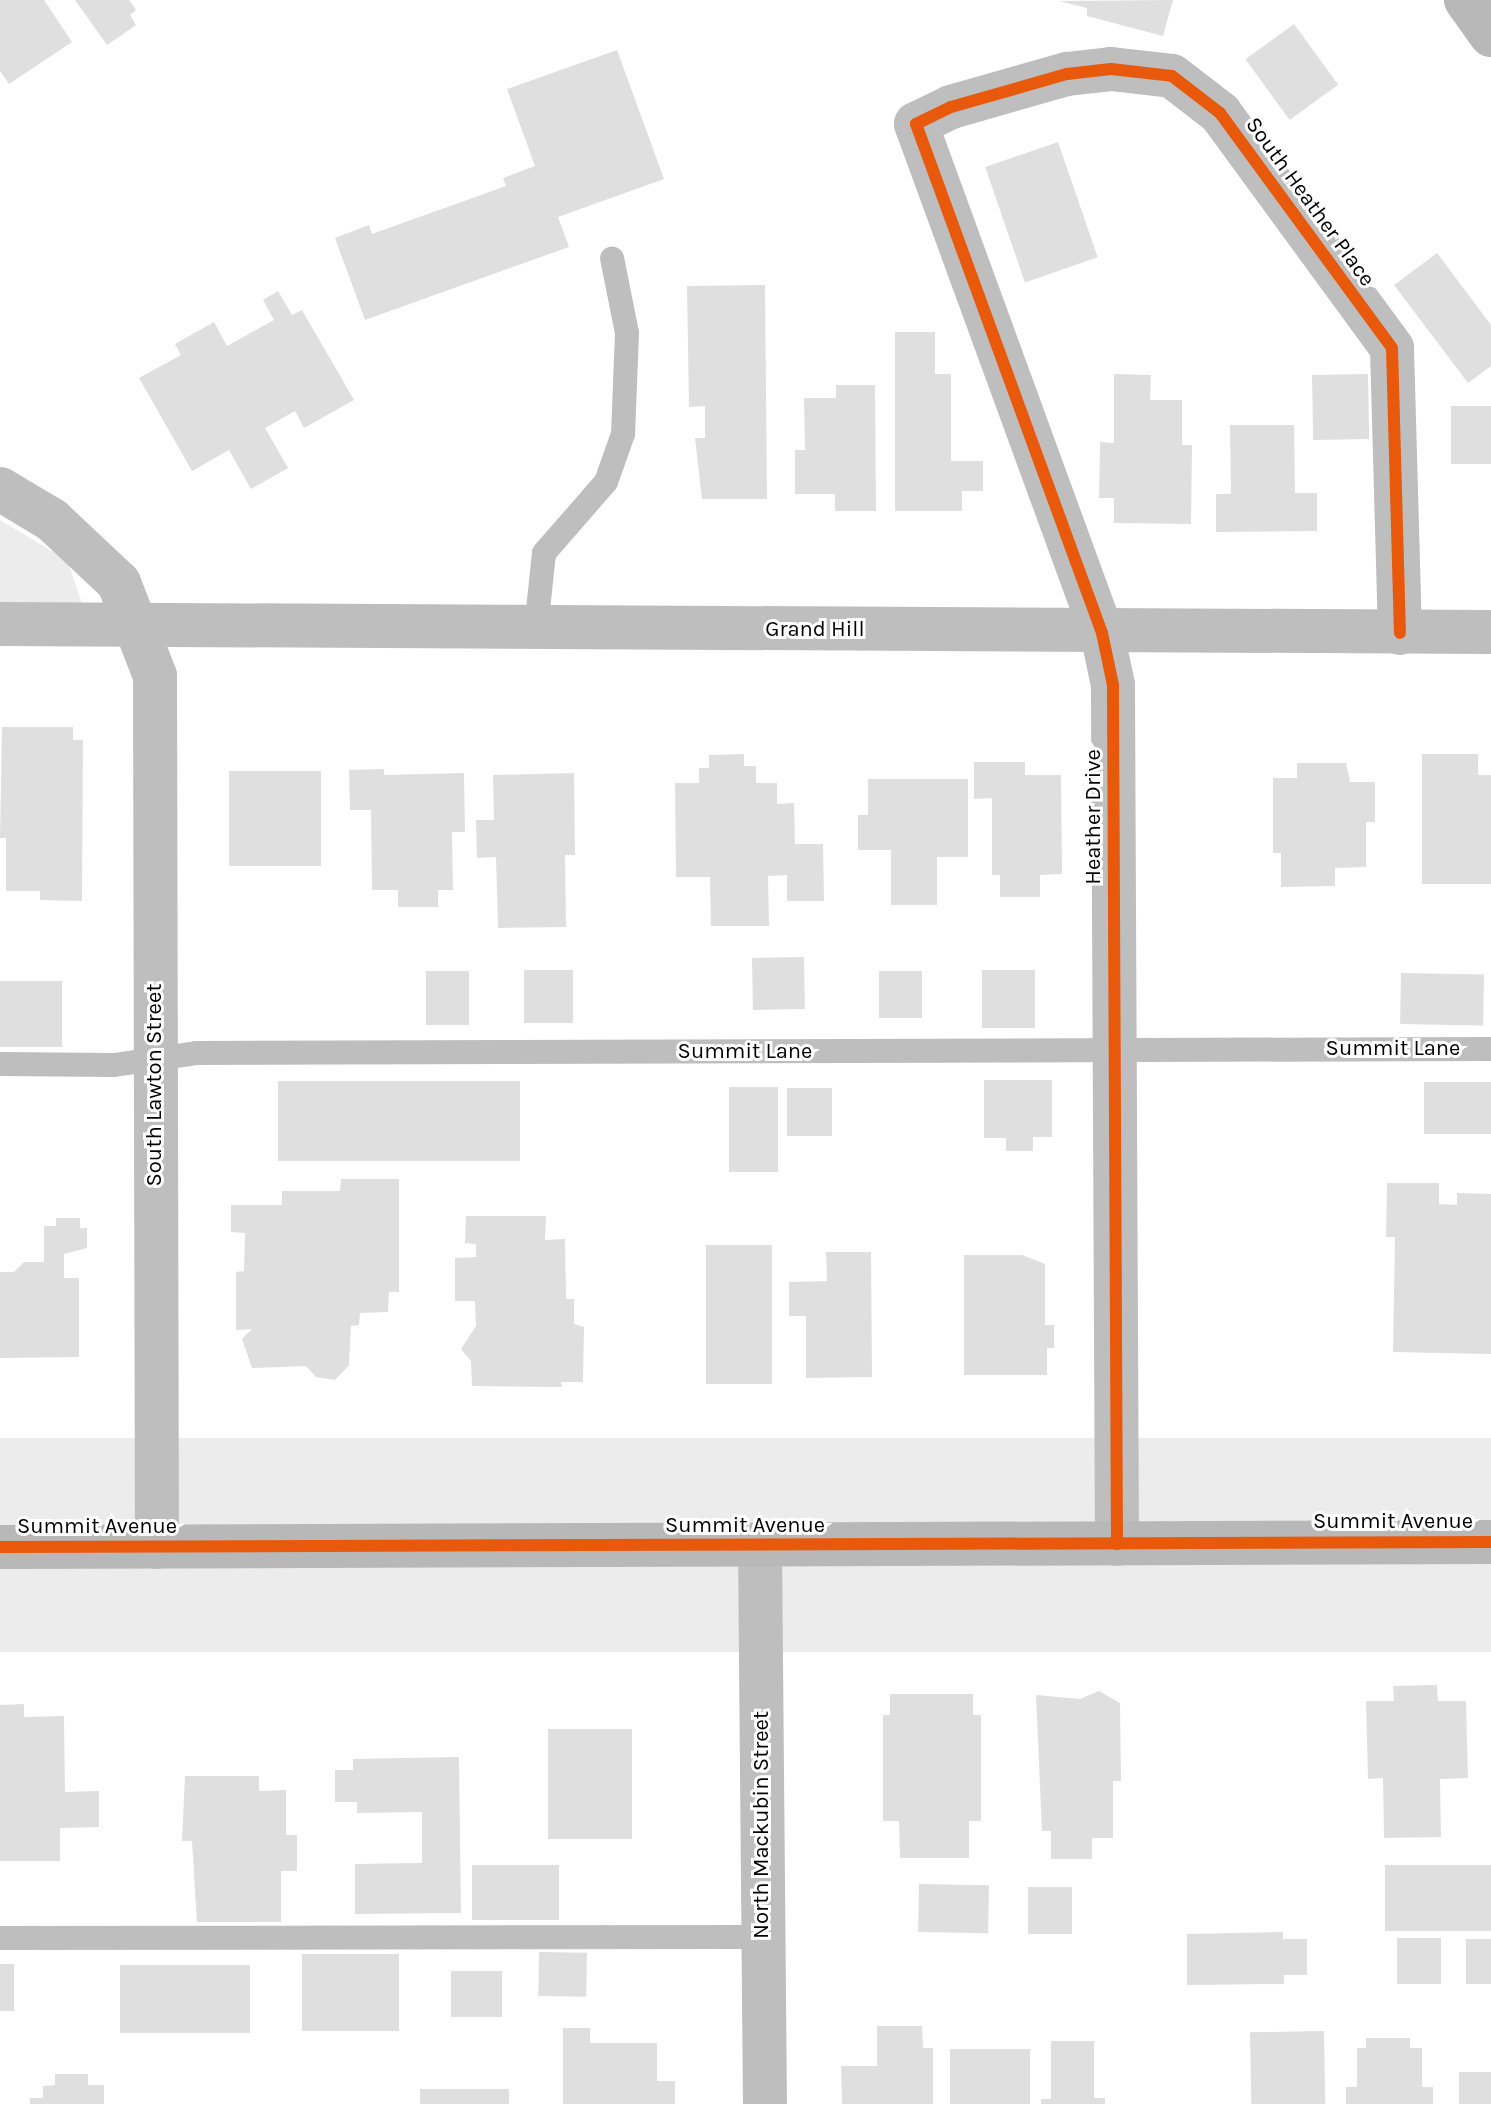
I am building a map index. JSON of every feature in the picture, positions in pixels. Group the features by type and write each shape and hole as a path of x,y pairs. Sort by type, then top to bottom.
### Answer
{"street":[{"path":"1466,0 1491,35"},
{"name":"South Heather Place","path":"916,124 951,107 1067,74 1111,69 1172,76 1220,113 1392,348 1400,633"},
{"name":"Heather Drive","path":"916,124 1102,633 1113,685 1117,1544"},
{"name":"South Lawton Street","path":"0,489 52,520 87,549 119,583 139,626 155,676 157,1547"},
{"name":"Grand Hill","path":"0,624 1102,633 1491,632"},
{"name":"Summit Avenue","path":"0,1547 760,1547 1491,1542"},
{"name":"North Mackubin Street","path":"760,1547 765,2104"}],"lane":[{"path":"536,629 544,553 606,482 623,434 627,333 612,258"},
{"name":"Summit Lane","path":"0,1064 114,1065 196,1053 1491,1049"},
{"path":"0,1938 763,1937"}],"shaded area":[{"path":"0,520 67,560 84,609 0,609"},
{"path":"0,1438 1491,1438 1491,1652 0,1652"}],"building":[{"path":"0,0 44,0 72,42 9,84 0,71"},
{"path":"75,0 129,0 136,10 130,15 136,25 107,45"},
{"path":"1173,0 1163,36 1087,16 1087,8 1059,1"},
{"path":"1294,24 1338,85 1290,120 1245,59"},
{"path":"617,50 664,179 558,217 569,247 365,320 335,238 369,225 372,234 506,186 503,178 535,166 507,89"},
{"path":"1058,142 1098,257 1025,282 985,167"},
{"path":"1437,253 1491,325 1491,366 1468,383 1394,285"},
{"path":"765,285 767,499 702,499 695,438 705,438 705,406 689,407 687,286"},
{"path":"278,291 292,315 302,310 354,400 304,428 295,411 265,428 288,468 251,489 229,450 192,471 139,378 181,355 175,344 214,322 227,346 274,320 263,300"},
{"path":"895,332 935,332 935,374 951,374 951,461 983,461 983,491 962,491 962,511 895,511"},
{"path":"1114,374 1151,375 1150,400 1182,400 1182,445 1192,445 1191,524 1114,523 1114,498 1099,498 1100,442 1114,443"},
{"path":"1368,374 1369,439 1313,440 1312,375"},
{"path":"836,385 875,385 876,511 835,511 835,494 795,494 795,450 805,450 804,398 836,398"},
{"path":"1451,406 1491,406 1491,464 1451,464"},
{"path":"1230,425 1294,425 1295,493 1317,493 1317,531 1216,532 1216,494 1231,494"},
{"path":"2,727 73,727 73,740 83,740 82,901 40,900 40,891 6,891 6,838 0,838"},
{"path":"744,754 744,766 756,766 756,783 777,783 777,804 794,803 795,844 823,844 824,901 787,901 787,875 768,876 769,926 711,926 710,877 676,877 675,783 699,783 699,768 709,768 709,755"},
{"path":"1422,754 1478,754 1478,775 1491,775 1491,884 1422,884"},
{"path":"974,762 1025,762 1025,775 1061,775 1062,874 1040,875 1040,897 1000,897 1000,875 992,875 992,798 974,799"},
{"path":"1297,763 1346,763 1350,782 1375,782 1375,822 1366,822 1366,867 1335,868 1335,886 1281,887 1281,853 1273,853 1273,778 1297,778"},
{"path":"384,769 384,775 464,773 465,832 452,832 453,890 438,890 438,907 398,907 398,890 372,890 371,810 350,810 349,770"},
{"path":"229,771 321,771 321,866 229,866"},
{"path":"574,773 575,855 565,855 566,927 498,928 496,857 477,858 476,820 494,820 493,775"},
{"path":"868,779 968,779 968,857 937,857 937,905 891,905 891,850 858,850 858,815 868,815"},
{"path":"804,957 805,1009 753,1010 752,958"},
{"path":"524,970 573,970 573,1023 524,1023"},
{"path":"982,970 1035,970 1035,1028 982,1028"},
{"path":"426,971 469,971 469,1025 426,1025"},
{"path":"879,971 922,971 922,1018 879,1018"},
{"path":"1401,973 1484,974 1483,1025 1400,1024"},
{"path":"0,981 62,981 62,1047 0,1047"},
{"path":"984,1080 1052,1080 1052,1137 1033,1137 1033,1151 1006,1151 1006,1138 984,1138"},
{"path":"278,1081 520,1081 520,1161 278,1161"},
{"path":"1424,1082 1491,1082 1491,1134 1424,1134"},
{"path":"729,1087 778,1087 778,1172 729,1172"},
{"path":"787,1088 832,1088 832,1136 787,1136"},
{"path":"341,1179 399,1179 399,1292 389,1292 388,1312 360,1313 359,1325 351,1326 349,1365 335,1380 316,1377 306,1366 252,1368 242,1339 252,1329 236,1330 236,1272 244,1271 245,1233 231,1232 231,1205 282,1205 282,1191 340,1191"},
{"path":"1387,1183 1439,1183 1439,1204 1457,1205 1457,1193 1491,1194 1491,1354 1393,1352 1395,1237 1386,1237"},
{"path":"466,1216 546,1216 545,1240 565,1239 566,1299 574,1299 574,1324 584,1327 583,1382 561,1382 562,1387 472,1386 471,1361 461,1349 476,1326 475,1301 455,1301 455,1258 476,1257 476,1244 465,1243"},
{"path":"56,1218 80,1218 80,1228 87,1228 87,1248 64,1254 64,1278 79,1278 79,1357 0,1358 0,1272 14,1272 24,1262 44,1262 44,1226 56,1226"},
{"path":"706,1245 772,1245 772,1384 706,1384"},
{"path":"826,1252 871,1252 872,1377 806,1378 806,1316 789,1316 789,1282 827,1281"},
{"path":"964,1255 1022,1255 1045,1264 1045,1325 1054,1325 1054,1348 1047,1348 1047,1375 964,1375"},
{"path":"1437,1685 1438,1701 1466,1701 1468,1778 1440,1779 1441,1837 1384,1838 1383,1778 1368,1779 1366,1701 1394,1701 1393,1686"},
{"path":"1099,1691 1120,1703 1121,1781 1113,1781 1113,1838 1092,1838 1092,1859 1051,1859 1051,1831 1042,1831 1036,1695 1080,1699"},
{"path":"890,1694 973,1694 973,1715 981,1715 981,1821 969,1821 969,1858 900,1858 899,1821 883,1821 883,1715 890,1715"},
{"path":"24,1704 24,1717 64,1716 65,1792 99,1791 99,1827 60,1828 60,1861 0,1861 0,1705"},
{"path":"548,1729 632,1729 632,1839 548,1839"},
{"path":"459,1757 461,1913 355,1914 355,1864 422,1863 422,1812 357,1813 357,1802 335,1802 335,1770 353,1770 353,1759"},
{"path":"185,1776 259,1776 259,1791 286,1790 286,1835 297,1835 297,1871 281,1871 281,1922 197,1922 192,1841 182,1841"},
{"path":"472,1865 559,1865 559,1920 472,1920"},
{"path":"1385,1865 1491,1865 1491,1931 1385,1931"},
{"path":"919,1884 989,1885 988,1933 918,1932"},
{"path":"1028,1887 1072,1887 1072,1934 1028,1934"},
{"path":"1283,1932 1283,1939 1307,1939 1307,1975 1284,1975 1284,1984 1187,1985 1187,1934"},
{"path":"1397,1938 1441,1938 1441,1984 1397,1984"},
{"path":"1466,1939 1491,1939 1491,1984 1466,1984"},
{"path":"539,1952 587,1953 586,1997 538,1996"},
{"path":"302,1954 399,1954 399,2031 302,2031"},
{"path":"0,1964 14,1964 14,2011 0,2011"},
{"path":"120,1965 250,1965 250,2033 120,2033"},
{"path":"451,1971 502,1971 502,2017 451,2017"},
{"path":"877,2026 922,2026 923,2048 933,2048 933,2104 842,2104 841,2066 877,2066"},
{"path":"563,2028 590,2028 590,2043 657,2043 657,2081 675,2081 675,2104 563,2104"},
{"path":"1324,2031 1325,2104 1251,2104 1250,2032"},
{"path":"1366,2038 1410,2038 1410,2048 1422,2048 1422,2087 1433,2087 1433,2104 1346,2104 1346,2087 1357,2087 1357,2048 1366,2048"},
{"path":"1051,2041 1094,2041 1094,2098 1105,2098 1105,2104 1041,2104 1041,2099 1051,2099"},
{"path":"950,2049 1030,2049 1030,2104 950,2104"},
{"path":"1459,2072 1491,2072 1491,2104 1459,2104"},
{"path":"55,2074 88,2074 88,2085 104,2085 104,2104 30,2104 30,2098 43,2098 43,2086 55,2085"},
{"path":"420,2089 509,2089 509,2104 420,2104"}],"cycle path":[{"path":"1117,1544 1113,685 1102,633 916,124 951,107 1067,74 1111,69 1172,76 1220,113 1392,348 1400,633"},
{"path":"0,1547 1491,1542"}]}
